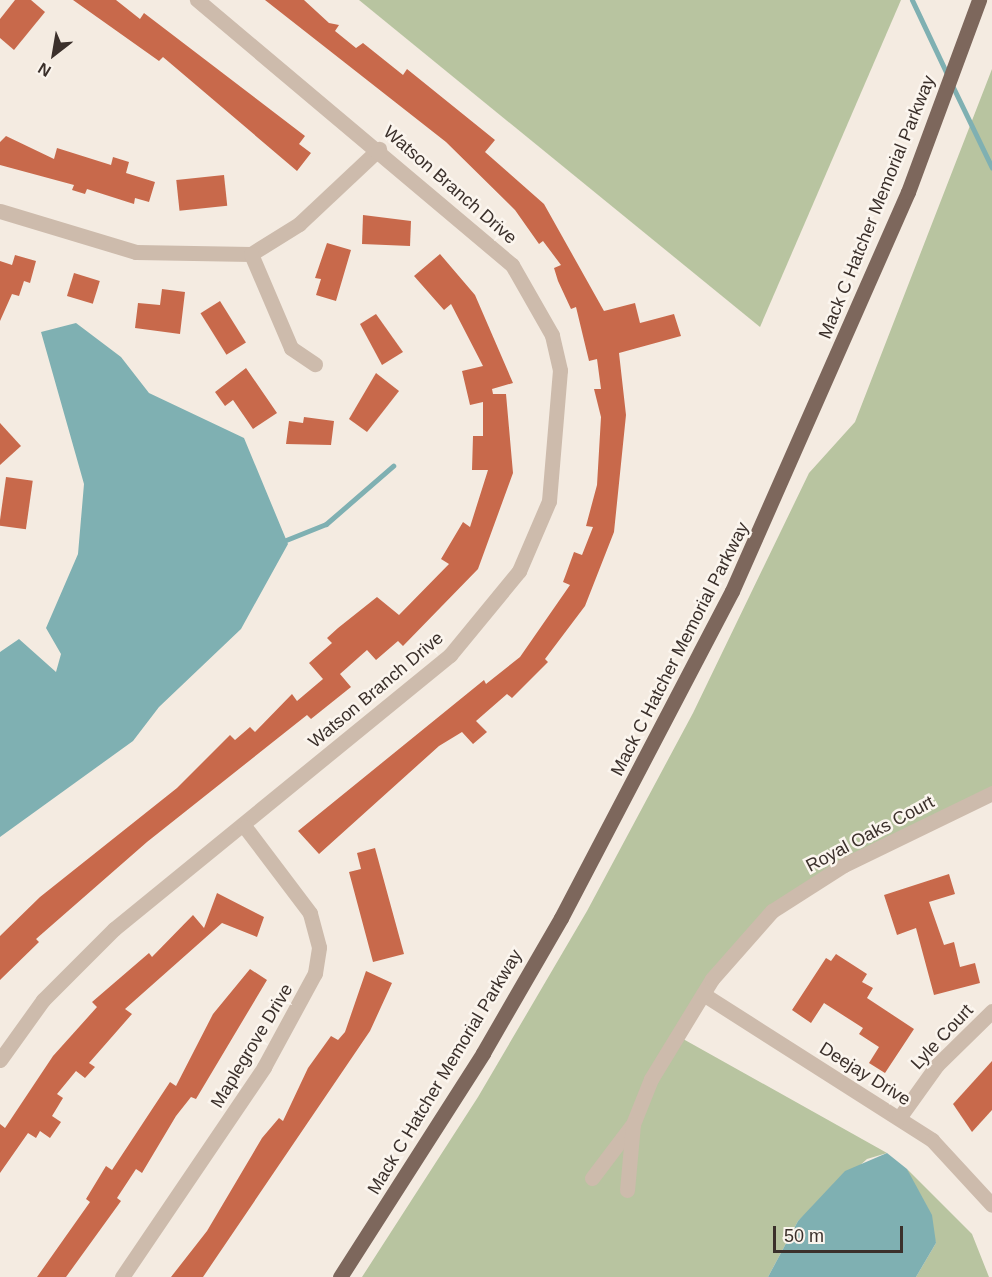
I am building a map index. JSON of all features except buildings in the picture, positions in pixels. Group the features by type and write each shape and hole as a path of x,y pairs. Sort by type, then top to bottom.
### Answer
{"main road":[{"name":"Mack C Hatcher Memorial Parkway","path":"340,1277 483,1053 649,756 778,495 908,192 979,0"}],"street":[{"name":"Watson Branch Drive","path":"0,1060 43,1000 114,929 245,827 450,655 519,571 549,501 560,370 552,335 512,265 379,149 197,0"},
{"path":"0,211 136,252 251,254 299,224 379,149"},
{"path":"251,254 291,348 315,364"},
{"name":"Royal Oaks Court","path":"592,1178 633,1124 651,1078 703,994 772,911 844,865 992,793"},
{"name":"Maplegrove Drive","path":"122,1277 246,1095 315,973 319,947 310,913 245,827"},
{"name":"Deejay Drive","path":"703,994 899,1118 953,1160 992,1205"},
{"name":"Lyle Court","path":"899,1118 937,1065 992,1011"},
{"name":"Royal Oaks Court","path":"627,1190 633,1124"}],"green space":[{"path":"359,0 901,0 760,327"},
{"path":"992,69 992,793 772,911 676,1035 887,1153 867,1159 798,1221 768,1277 362,1277 478,1097 587,911 693,713 809,473 855,422"},
{"path":"907,1169 972,1234 989,1277 916,1277 936,1243"}],"water":[{"path":"76,323 121,357 149,393 244,438 288,544 241,629 159,707 133,741 0,837 0,652 19,639 56,672 61,654 46,628 78,554 84,484 41,332"},
{"path":"887,1153 907,1169 932,1215 936,1243 916,1277 768,1277 798,1221 845,1171"}],"waterway":[{"path":"912,0 947,74"},
{"path":"951,83 992,168"},
{"path":"286,540 326,524 393,466"}]}
